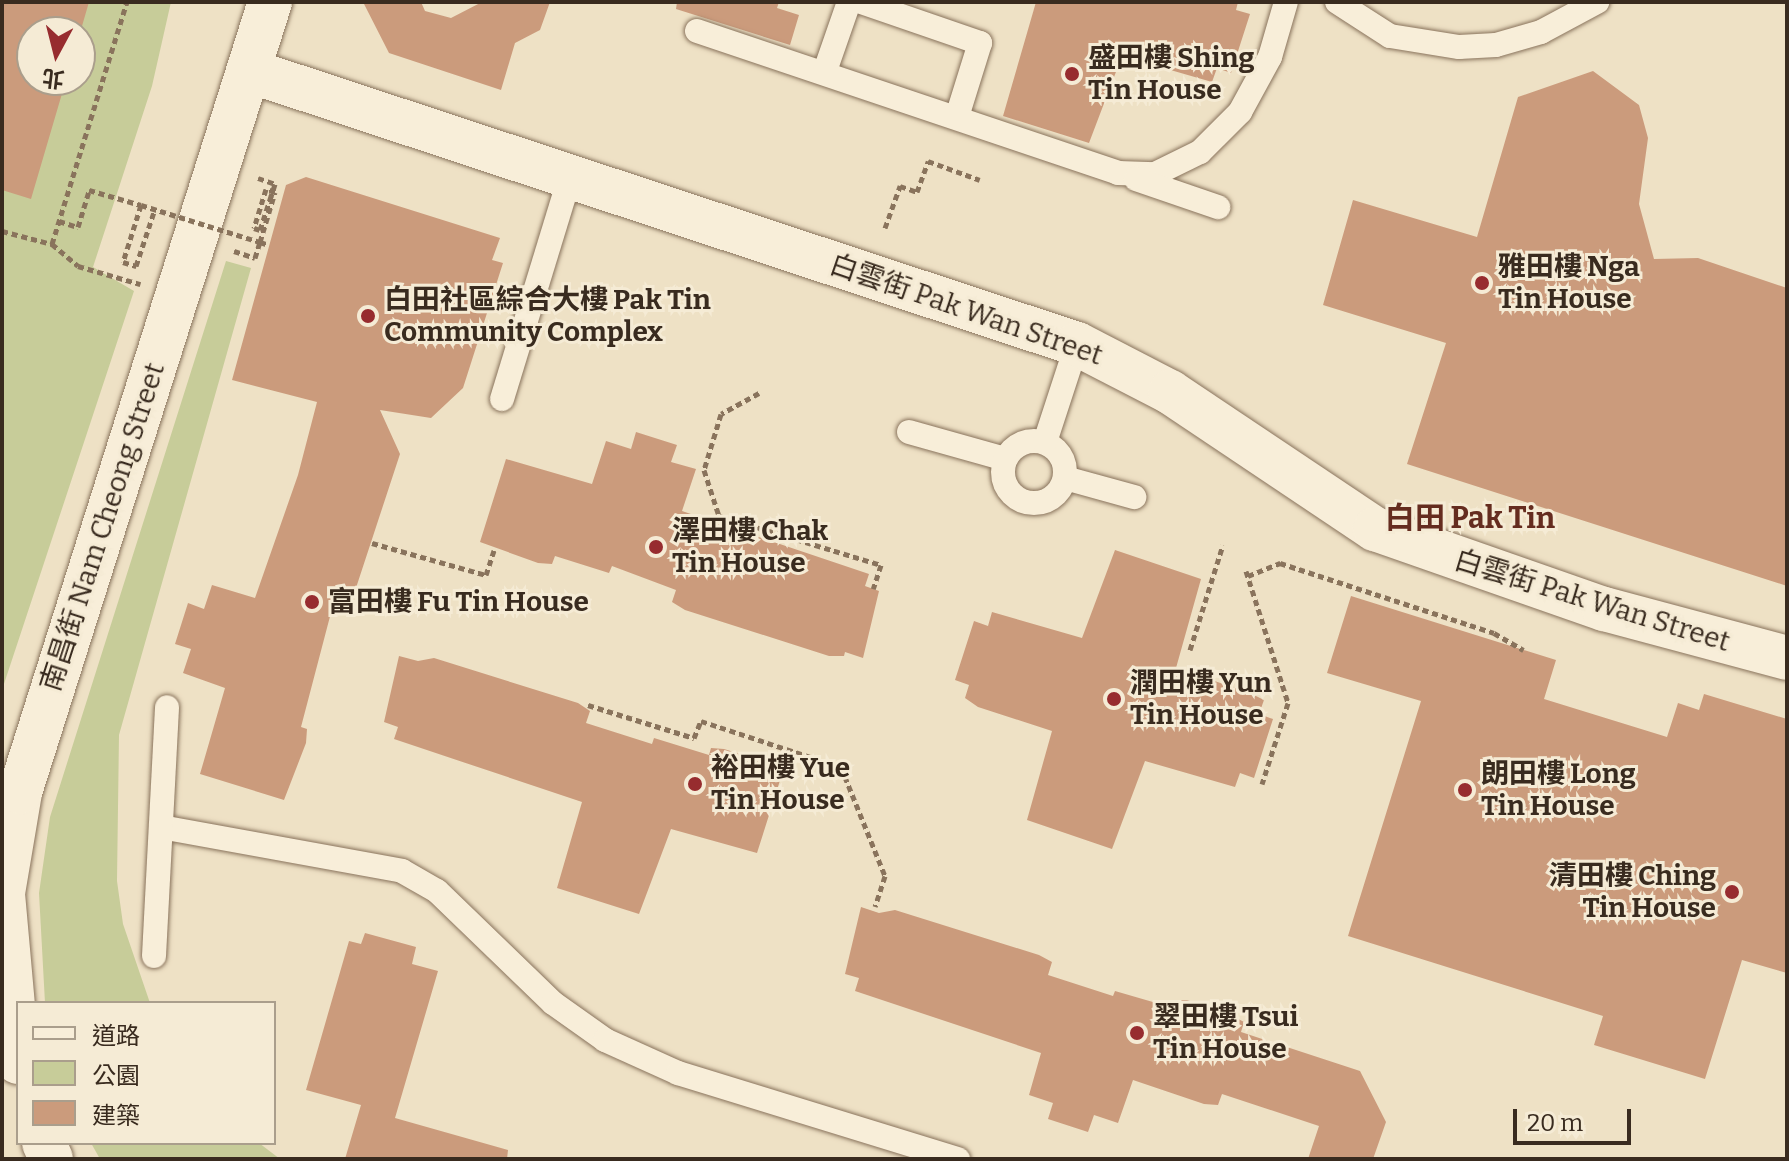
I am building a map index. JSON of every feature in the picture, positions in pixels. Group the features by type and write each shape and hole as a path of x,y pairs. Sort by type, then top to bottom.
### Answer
{"street":[{"name":"南昌街 Nam Cheong Street","path":"16,1039 3,893 11,829 54,674 270,2"},
{"name":"白雲街 Pak Wan Street","path":"250,71 1077,344 1170,392 1375,529 1604,609 1787,658"}],"lane":[{"path":"825,71 849,2"},
{"path":"861,2 980,43 957,117"},
{"path":"1118,173 1172,169 1200,152 1240,112 1270,57 1286,2"},
{"path":"1337,2 1390,36 1459,47 1496,45 1541,32 1597,2"},
{"path":"697,31 825,71 1218,207"},
{"path":"502,399 570,177"},
{"path":"1045,442 1077,344"},
{"path":"909,432 1005,459"},
{"path":"1045,442 1064,460 1065,478 1046,501 1025,502 1004,480 1005,459 1017,445 1045,442"},
{"path":"1065,478 1134,497"},
{"path":"154,956 167,707"},
{"path":"161,827 402,871 437,891 553,1003 605,1040 678,1073 958,1159"}],"path":[{"path":"52,244 127,2"},
{"path":"885,228 900,186 917,192 928,161 980,180"},
{"path":"221,247 255,258 275,192 266,189 254,228 260,230 271,196 275,184 251,174"},
{"path":"59,221 78,227 89,190 269,245"},
{"path":"141,205 123,262 136,266 155,209"},
{"path":"2,231 52,244 78,266 149,286"},
{"path":"759,393 721,414 704,470 719,516 881,565 873,589"},
{"path":"372,543 486,575 494,550"},
{"path":"1190,650 1223,545"},
{"path":"1262,784 1288,703 1247,574 1280,563 1494,633 1523,650"},
{"path":"588,705 694,738 701,721 841,767 885,876 875,906"}],"green space":[{"path":"2,2 171,2 152,86 93,267 134,291 2,690"},
{"path":"226,261 251,268 119,735 117,881 123,924 149,1001 45,1001 39,893 50,817"},
{"path":"92,1145 262,1145 280,1159 100,1159"}],"building":[{"path":"2,2 89,2 85,16 16,16 16,96 61,96 31,199 2,190"},
{"path":"363,2 421,2 425,11 451,18 482,2 550,2 540,30 515,43 501,90 389,53"},
{"path":"677,2 779,2 777,8 799,15 790,45 676,9"},
{"name":"盛田樓 Shing Tin House","path":"1036,2 1238,2 1236,10 1250,14 1231,73 1217,68 1212,82 1122,56 1089,143 1003,116"},
{"path":"1593,71 1639,105 1648,138 1639,204 1654,259 1698,258 1787,288 1787,586 1407,464 1446,343 1323,305 1353,200 1477,237 1518,97"},
{"path":"306,177 500,238 492,260 503,263 463,388 431,418 380,410 400,454 353,597 346,610 333,605 301,727 307,729 306,743 284,800 200,774 225,688 183,673 191,649 175,644 188,603 204,609 212,585 255,598 298,475 317,402 232,380 286,185"},
{"name":"澤田樓 Chak Tin House","path":"636,432 677,445 671,462 696,469 682,511 869,574 865,586 879,591 863,658 845,652 844,656 829,656 685,610 672,602 676,590 612,566 609,573 555,556 552,564 538,563 480,542 506,459 592,484 606,441 631,449"},
{"name":"潤田樓 Yun Tin House","path":"1115,550 1201,579 1176,668 1264,700 1259,714 1273,719 1254,778 1240,773 1235,787 1145,761 1112,849 1027,820 1052,731 978,707 965,698 969,685 955,680 974,621 988,626 992,612 1082,638"},
{"path":"1351,596 1556,660 1544,699 1667,737 1678,703 1699,710 1704,694 1787,719 1787,973 1742,960 1705,1079 1594,1045 1603,1016 1348,936 1421,701 1327,673"},
{"name":"裕田樓 Yue Tin House","path":"399,656 418,661 434,658 578,703 590,711 586,723 652,744 654,738 709,755 711,748 724,749 770,763 783,771 757,853 671,829 639,914 557,888 582,802 394,739 398,727 384,722"},
{"name":"翠田樓 Tsui Tin House","path":"861,907 879,913 895,910 1039,955 1052,962 1048,975 1113,996 1115,991 1170,1007 1172,1000 1187,1000 1244,1022 1241,1032 1360,1071 1386,1122 1373,1159 1308,1159 1319,1126 1222,1094 1218,1105 1204,1104 1133,1080 1118,1123 1094,1115 1088,1132 1048,1119 1053,1103 1029,1095 1041,1053 855,991 859,978 845,974"},
{"path":"365,933 416,947 412,964 438,971 395,1118 508,1150 507,1159 345,1159 361,1105 306,1090 349,941 361,944"}],"place":[{"name":"盛田樓 Shing Tin House","path":"1072,74"},
{"name":"雅田樓 Nga Tin House","path":"1482,283"},
{"name":"白田社區綜合大樓 Pak Tin Community Complex","path":"368,316"},
{"name":"澤田樓 Chak Tin House","path":"656,547"},
{"name":"富田樓 Fu Tin House","path":"312,602"},
{"name":"潤田樓 Yun Tin House","path":"1114,699"},
{"name":"裕田樓 Yue Tin House","path":"695,784"},
{"name":"朗田樓 Long Tin House","path":"1465,790"},
{"name":"清田樓 Ching Tin House","path":"1732,892"},
{"name":"翠田樓 Tsui Tin House","path":"1137,1033"}],"district":[{"name":"白田 Pak Tin","path":"1470,518"}]}
